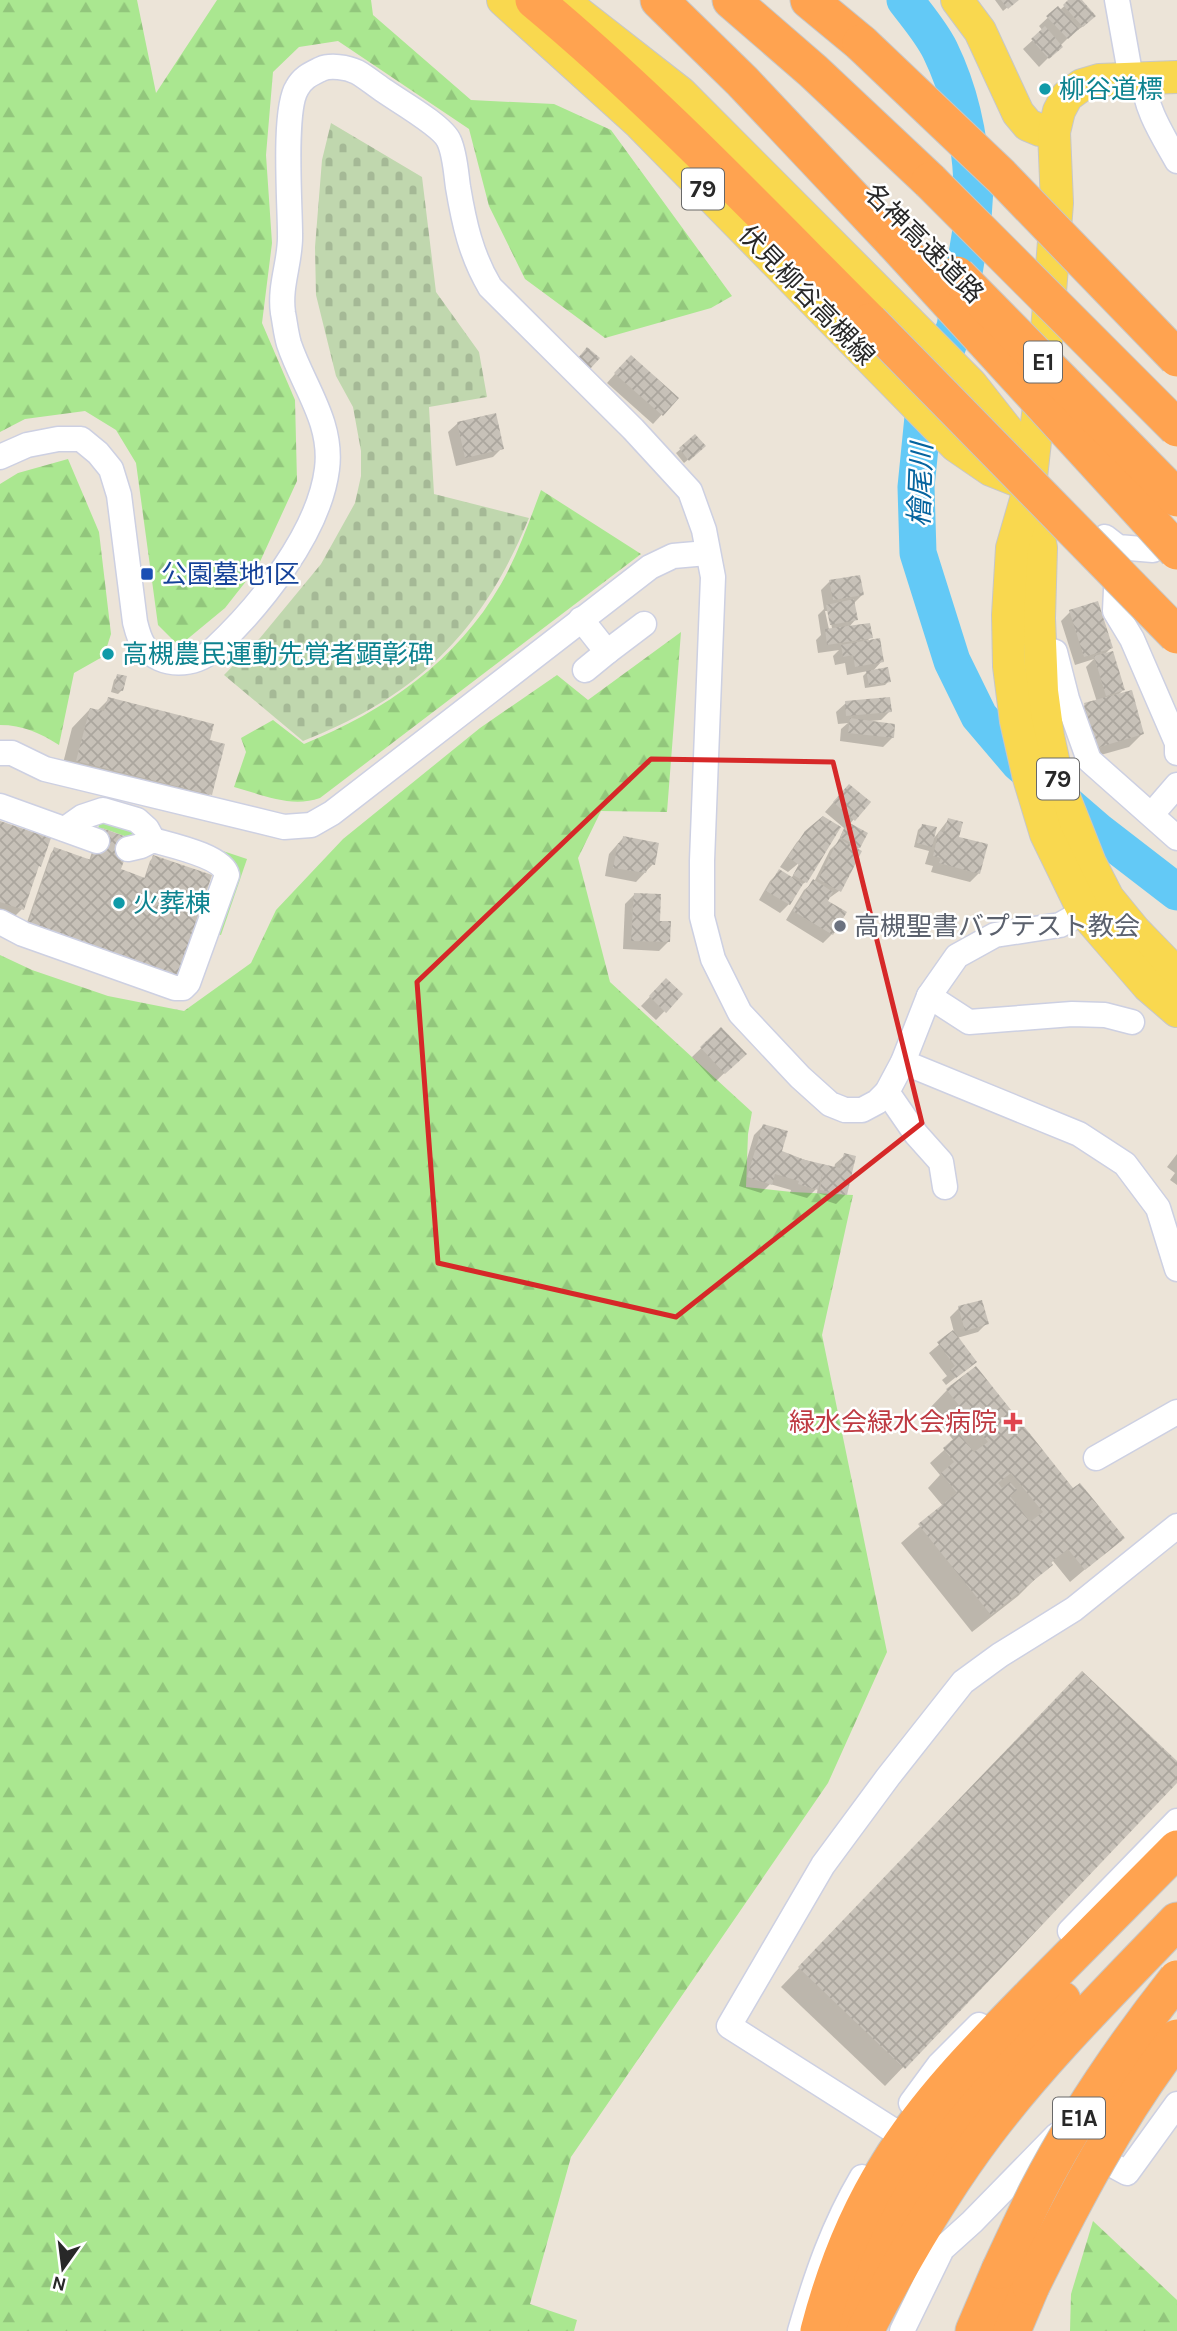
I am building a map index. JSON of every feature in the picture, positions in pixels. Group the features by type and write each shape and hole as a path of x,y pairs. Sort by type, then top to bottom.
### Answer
{"highway":[{"path":"534,0 587,44 671,124 1177,635"},
{"name":"名神高速道路","path":"659,0 785,108 902,234 1177,498"},
{"name":"名神高速道路","path":"731,0 813,71 930,181 1177,428"},
{"path":"809,0 861,43 1001,176 1177,358"},
{"path":"902,234 1165,550"},
{"path":"819,2331 845,2250 887,2167 917,2122 973,2055 1177,1849"},
{"path":"836,2331 874,2257 930,2161 968,2108 1012,2054 1177,1881"},
{"path":"866,2331 916,2237 986,2133 1017,2093 1076,2027 1177,1921"},
{"name":"E1A","path":"1012,2331 1016,2278 1037,2191 1100,2084 1177,1979"},
{"name":"E1A","path":"974,2331 1016,2278 1135,2096 1177,2038"},
{"path":"851,2331 874,2257"}],"main road":[{"name":"伏見柳谷高槻線","path":"503,0 640,124 956,446 990,470 1031,486"},
{"name":"伏見柳谷高槻線","path":"562,0 681,93 912,323 971,384 1008,431 1031,486 1041,548 1039,646 1048,736 1058,782 1090,863 1096,905 1135,931 1177,974"},
{"path":"957,0 980,30 1018,113 1028,125 1054,132"},
{"name":"伏見柳谷高槻線","path":"1177,77 1099,80 1082,85 1067,96 1054,132 1056,217 1046,342 1031,486 1012,548 1008,615 1009,666 1018,732 1028,778 1046,834 1096,905 1147,986 1177,1011"}],"street":[{"path":"1117,0 1137,78 1154,121 1177,161"},
{"path":"0,457 27,444 58,439 81,439 98,453 111,470 119,495 135,622 145,648 171,662 188,663 205,658 231,634 272,582 307,531 320,499 327,467 327,441 322,418 289,344 283,309 282,283 290,242 291,113 295,90 304,77 328,66 354,70 449,139 469,243 479,269 490,287 634,429 690,491 704,530 713,577 702,917 713,958 740,1013 800,1077 830,1104 845,1110 862,1110 877,1102 887,1092 903,1062 929,996 957,956 995,935 1060,925 1096,905"},
{"path":"1031,486 1063,498 1118,547 1165,550"},
{"path":"1118,547 1115,611 1137,651 1177,743 1177,753"},
{"path":"0,753 12,753 45,769 285,827 311,825 332,813 650,567 673,556 707,553"},
{"path":"581,619 607,652"},
{"path":"584,670 644,624"},
{"path":"1039,646 1055,652 1067,699 1089,760 1177,838"},
{"path":"1152,814 1177,785"},
{"path":"0,806 97,841"},
{"path":"65,829 82,817 103,810 137,820 147,829 153,840"},
{"path":"0,922 35,939 175,988 183,988 188,983 227,875 226,870 221,864 188,850 153,840 128,849"},
{"path":"929,996 969,1022 1072,1014 1105,1015 1132,1022"},
{"path":"903,1062 1079,1135 1125,1164 1158,1208 1177,1269"},
{"path":"887,1092 916,1134 941,1162 945,1187"},
{"path":"1096,1458 1177,1412"},
{"path":"891,2129 729,2026 823,1865 963,1682 1000,1655 1074,1609 1177,1527"},
{"path":"800,2331 819,2266 843,2209 891,2129 939,2065 1177,1821"},
{"path":"902,2331 942,2249 1057,2135 1127,2173 1177,2104"}],"highlighted area":[{"path":"651,759 833,762 922,1123 676,1317 438,1263 417,982"}],"green space":[{"path":"0,0 137,0 156,93 217,0 371,0 373,15 471,100 554,104 611,130 732,296 711,308 605,338 525,279 489,206 469,129 338,41 299,47 273,72 266,155 272,243 262,323 295,400 297,481 258,566 225,608 179,646 158,625 136,463 116,430 85,411 25,419 0,432"},
{"path":"331,123 422,177 436,292 479,352 487,397 429,407 434,494 529,518 490,595 442,655 413,681 380,703 303,741 224,675 260,638 321,564 355,503 361,476 361,451 353,407 336,376 316,295 315,247 322,160"},
{"path":"68,459 99,532 111,634 104,656 74,673 59,745 31,730 0,725 0,484 18,473"},
{"path":"541,490 641,554 320,798 288,801 234,787 246,752 241,738 273,720 304,744 363,716 441,660 483,612 501,584 518,550"},
{"path":"681,632 667,812 601,811 578,858 610,982 752,1112 748,1134 746,1187 853,1195 822,1335 887,1652 828,1783 571,2157 530,2304 577,2320 574,2331 0,2331 0,955 32,970 108,996 184,1011 251,963 276,910 343,839 480,728 557,675 588,700"},
{"path":"107,821 135,832 133,839 102,828 100,833 99,825"},
{"path":"223,851 247,859 221,935 216,934"},
{"path":"1093,2221 1177,2300 1177,2331 1070,2331 1071,2294"}],"building":[{"path":"1001,0 1019,0 1008,9"},
{"path":"1068,0 1082,0 1096,16 1083,27 1063,5"},
{"path":"1058,6 1079,29 1068,39 1046,16"},
{"path":"1045,26 1063,47 1049,59 1031,39"},
{"path":"587,347 600,358 590,369 578,358"},
{"path":"631,355 679,398 663,416 614,373"},
{"path":"496,413 504,449 465,458 457,422"},
{"path":"695,434 706,446 689,461 679,448"},
{"path":"860,575 864,595 833,600 829,580"},
{"path":"854,599 858,620 830,625 826,605"},
{"path":"1098,601 1113,648 1084,657 1069,610"},
{"path":"870,623 873,638 827,645 825,629"},
{"path":"880,638 884,662 855,667 853,655 843,657 841,645"},
{"path":"1113,651 1125,690 1106,696 1094,656"},
{"path":"888,667 891,682 869,685 866,671"},
{"path":"117,674 127,676 123,691 114,689"},
{"path":"1132,690 1144,734 1096,748 1084,703"},
{"path":"108,697 214,724 210,740 225,744 212,795 76,761 90,708 104,711"},
{"path":"890,697 892,712 846,716 845,701"},
{"path":"850,718 895,724 894,738 848,733"},
{"path":"849,784 871,802 855,821 833,802"},
{"path":"823,816 841,827 807,883 793,875 799,865 788,857 805,831"},
{"path":"948,818 963,822 959,837 988,844 980,874 939,863 941,858 933,856 939,831 944,832"},
{"path":"0,821 51,838 24,910 0,902"},
{"path":"848,822 868,833 860,848 840,837"},
{"path":"922,824 937,827 932,847 917,843"},
{"name":"火葬棟","path":"102,828 132,839 121,869 145,878 153,855 212,875 177,978 27,927 54,847 91,860"},
{"path":"623,836 659,843 655,865 648,864 646,873 613,868 618,843 622,843"},
{"path":"839,839 862,851 841,892 818,879"},
{"path":"779,869 803,884 790,905 766,891"},
{"path":"813,879 833,892 828,901 847,912 833,935 793,911"},
{"path":"634,893 661,894 660,921 671,921 670,942 631,941"},
{"path":"666,978 683,994 666,1013 649,996"},
{"path":"721,1027 747,1054 725,1074 700,1047"},
{"path":"763,1124 788,1131 782,1151 805,1160 840,1168 844,1153 856,1156 847,1195 820,1190 823,1171 818,1190 775,1174 772,1185 747,1177"},
{"path":"982,1300 989,1324 965,1331 958,1306"},
{"path":"953,1330 977,1362 956,1378 950,1370 955,1366 937,1342"},
{"path":"976,1366 1073,1488 1080,1483 1125,1538 1085,1570 1068,1549 1051,1562 1053,1565 991,1615 918,1524 957,1493 941,1473 954,1462 943,1448 959,1434 974,1452 988,1442 946,1389","holes":["1011,1473 1043,1512 1030,1522 1010,1496 1017,1490 1010,1482 1002,1488 998,1483"]},
{"path":"1082,1671 1177,1761 1177,1783 905,2069 798,1967"}],"waterway":[{"name":"檜尾川","path":"905,0 936,43 953,82 966,132 972,183 975,188 973,218 955,327 924,407 916,487 918,553 952,661 979,716 1019,763 1099,832 1177,892"}],"place":[{"name":"柳谷道標","path":"1045,89"},
{"name":"公園墓地1区","path":"147,574"},
{"name":"高槻農民運動先覚者顕彰碑","path":"108,654"},
{"name":"火葬棟","path":"119,903"},
{"name":"高槻聖書バプテスト教会","path":"840,926"},
{"name":"緑水会緑水会病院","path":"1013,1422"}]}
